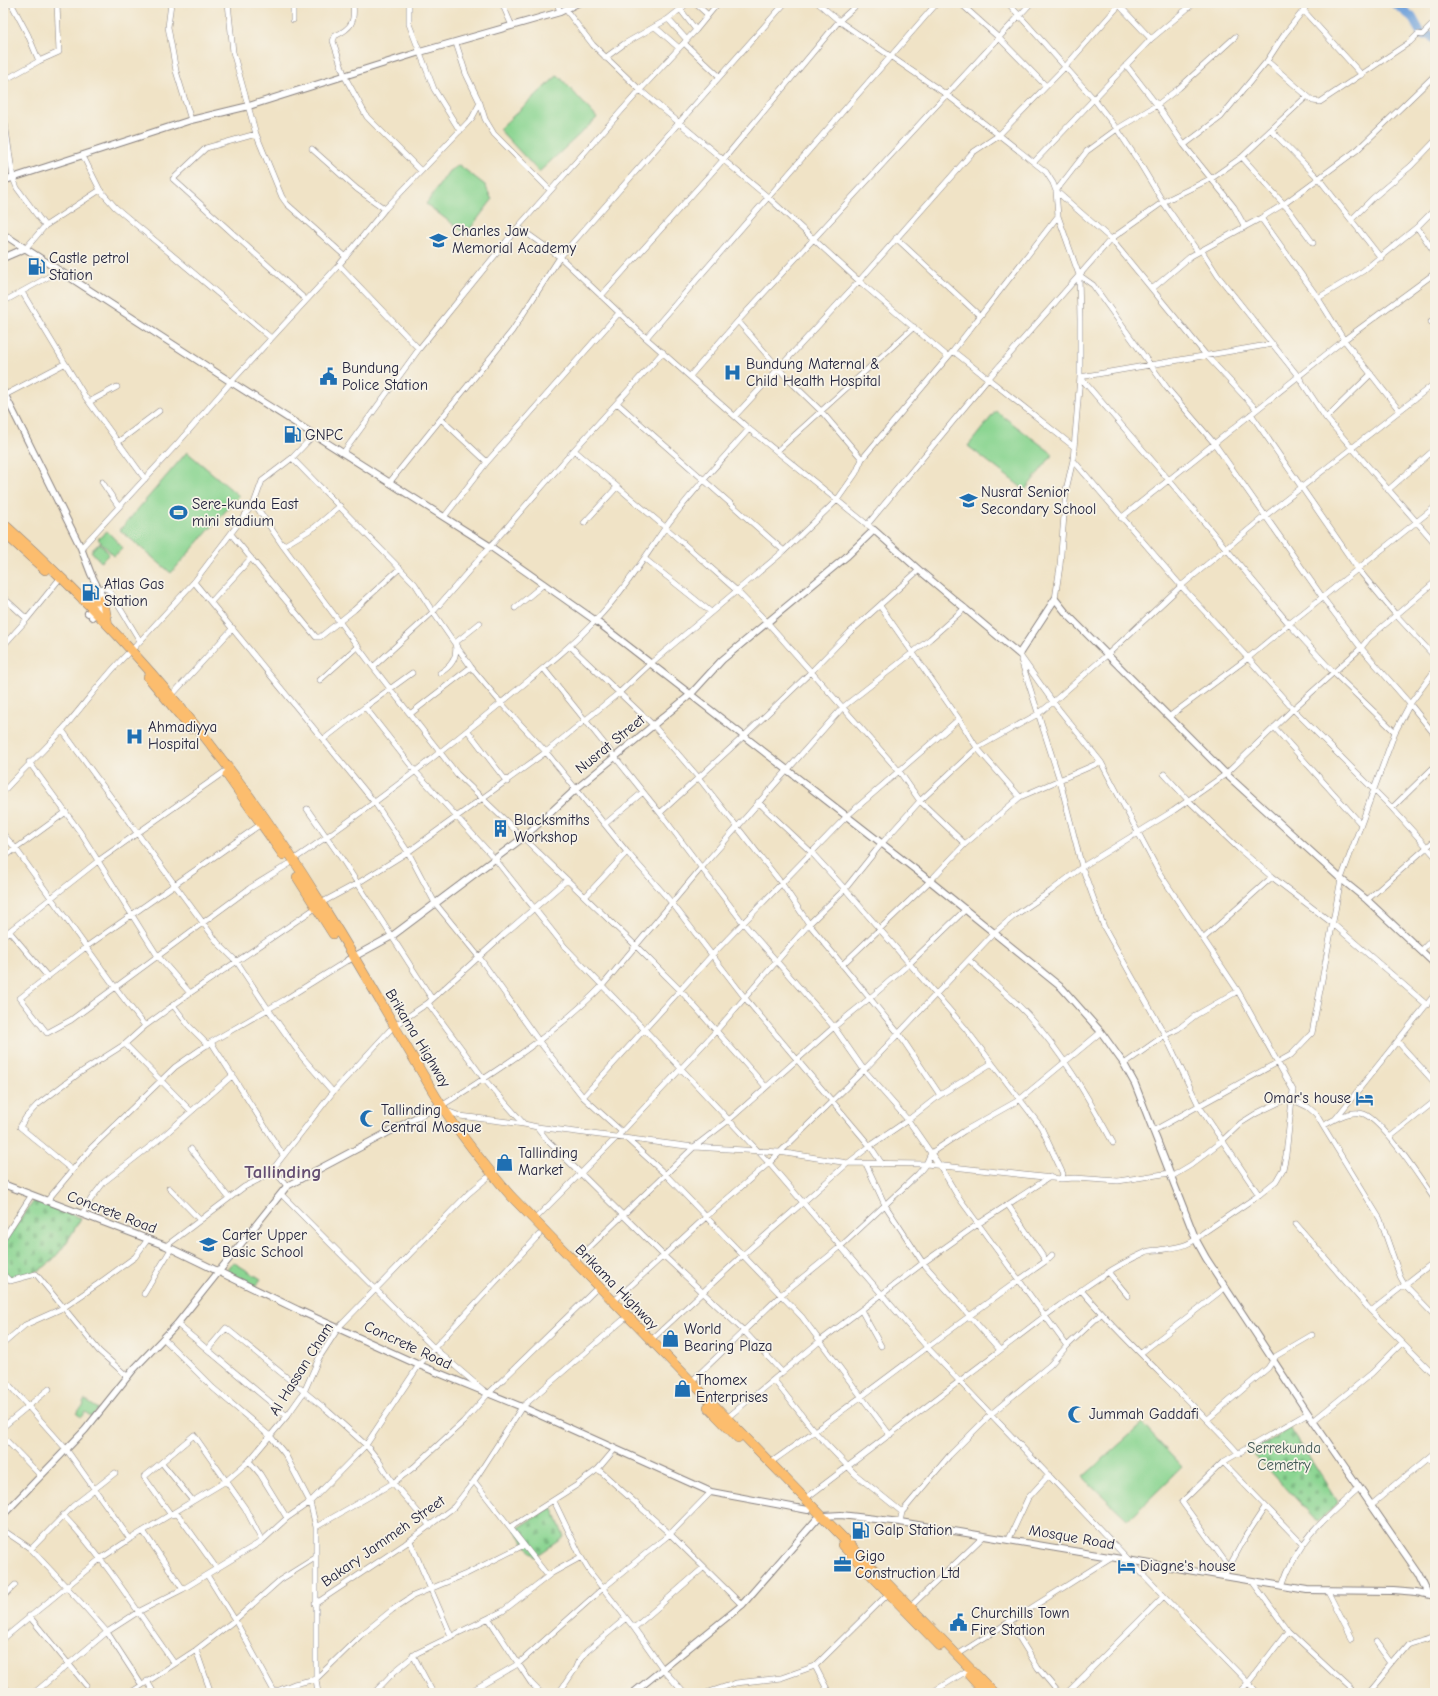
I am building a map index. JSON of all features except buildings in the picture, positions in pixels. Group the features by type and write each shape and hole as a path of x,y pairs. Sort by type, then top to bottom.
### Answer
{"highway":[{"name":"Brikama Highway","path":"3,523 172,695 239,782 319,905 440,1107 455,1136 487,1178 539,1235 808,1510 820,1518"},
{"name":"Brikama Highway","path":"3,532 83,600 92,613 109,627 224,772 261,824 291,862"},
{"path":"83,600 103,600 109,627"},
{"name":"Brikama Highway","path":"440,1107 482,1163 533,1221 727,1418 805,1499 820,1518 911,1606 965,1672 985,1693"},
{"name":"Brikama Highway","path":"855,1553 889,1593 957,1655 994,1693"}],"street":[{"path":"11,3 28,35 39,61"},
{"path":"3,81 39,61 59,52 57,3"},
{"path":"171,3 168,27 176,71 191,120"},
{"path":"228,3 233,52 256,134 282,197 287,204 346,257"},
{"path":"293,3 293,20"},
{"path":"353,3 355,17 348,30 335,36 333,41 345,77 367,117 421,171"},
{"path":"409,3 409,24 434,89 460,131"},
{"path":"502,3 512,26"},
{"path":"557,3 605,58 640,90 677,123 769,198 813,240 948,356"},
{"path":"3,180 83,156 191,120 249,106 345,77 420,52 456,43 563,11 578,3"},
{"path":"605,58 624,44 668,19 688,3"},
{"path":"695,3 708,15"},
{"path":"343,453 419,349 518,226 696,30 718,3"},
{"path":"389,482 512,331 560,257 677,123 785,3"},
{"path":"818,3 839,21 890,58 947,95 1034,162 1050,178 1056,191 1058,216 1079,275 1080,377 1073,460 1066,490 1060,566 1055,599 1019,654"},
{"path":"601,296 723,160 839,21 859,3"},
{"path":"646,338 937,3"},
{"path":"960,3 1000,38 1046,86"},
{"path":"1008,3 1094,98 1139,162 1163,202 1218,276 1274,344 1298,376 1326,418 1351,449 1435,543"},
{"path":"690,376 738,321 1031,3"},
{"path":"1034,162 1152,39 1194,3"},
{"path":"1184,145 1221,118 1267,61 1284,35 1309,3"},
{"path":"735,416 972,153 999,135 1065,67 1120,4 1152,39"},
{"path":"680,9 696,30"},
{"path":"1303,10 1362,75"},
{"path":"668,19 685,42 719,76"},
{"path":"1267,61 1313,101 1320,102 1410,42 1418,34 1422,34 1435,22"},
{"path":"655,27 679,48"},
{"path":"1056,191 1087,151 1117,129 1157,105 1179,88 1235,37"},
{"path":"456,43 466,74 480,103 485,119 494,134 550,190"},
{"path":"1126,65 1157,105 1184,145 1212,178 1234,208 1245,227"},
{"path":"1152,289 1176,267 1200,251 1284,204 1357,150 1435,75"},
{"path":"867,525 988,379 1111,239 1163,202 1212,178 1242,157 1272,131 1307,96"},
{"path":"81,548 271,338 339,266 385,209 472,118 480,103"},
{"path":"3,109 13,178 17,188 45,226"},
{"path":"1272,131 1319,178 1381,258"},
{"path":"256,134 206,148 173,179 306,300"},
{"path":"1352,219 1435,141"},
{"path":"312,149 357,189 385,209"},
{"path":"83,156 100,190 115,207 271,338"},
{"path":"1242,157 1284,204 1313,243"},
{"path":"3,258 26,248 45,226 100,190"},
{"path":"1056,191 1111,239 1206,355 1256,409"},
{"path":"1318,298 1363,271 1381,258 1417,227 1435,209"},
{"path":"72,1170 20,1127 37,1105 78,1074 125,1044 145,1026 190,993 319,905 408,852 456,816 484,799 507,782 620,692 651,663 784,550 837,500 856,473 862,459 953,351 1058,216"},
{"path":"1261,218 1318,298 1344,340 1399,410"},
{"path":"518,226 560,257 646,338 749,429 874,530 1019,654 1101,762 1160,874 1238,991 1293,1090 1286,1155 1283,1169 1276,1181 1259,1195 1186,1246 1146,1251 1081,1290 805,1499"},
{"path":"1417,227 1435,253"},
{"path":"3,234 231,382 491,547 596,621 882,843 1062,988 1101,1032 1124,1064 1135,1084 1196,1240 1313,1421 1420,1574 1432,1596"},
{"path":"896,238 980,316"},
{"path":"339,266 419,349"},
{"path":"3,302 59,271"},
{"path":"1122,518 1168,479 1298,376 1435,273"},
{"path":"1079,275 1093,285 1167,388 1214,443 1323,598 1361,648 1435,735"},
{"path":"22,292 64,364 89,402 145,479"},
{"path":"444,517 487,462 619,312"},
{"path":"738,321 778,367 821,411 862,459"},
{"path":"777,451 914,327"},
{"path":"1080,377 1274,344"},
{"path":"953,351 1073,446"},
{"path":"373,667 433,612 574,450 663,352"},
{"path":"64,364 4,396 81,548 91,574 99,589 103,600 92,613"},
{"path":"1326,418 1371,374"},
{"path":"1080,377 1168,479 1289,624 1333,672 1395,732"},
{"path":"533,1221 622,1132 716,1031 810,924 845,889 882,843 920,801 977,748 1038,714 1054,702 1181,586 1265,516 1435,383"},
{"path":"89,402 117,387"},
{"path":"617,403 784,550"},
{"path":"118,442 159,411"},
{"path":"1251,414 1303,487 1358,569 1396,615 1435,657"},
{"path":"441,419 487,462"},
{"path":"261,824 86,947 20,998 47,1033 71,1020 250,888 291,862 375,803 468,731 544,669 596,621 704,480 749,429"},
{"path":"3,792 29,762 62,730 114,667 130,652 194,582 254,503 262,481 292,458 314,435"},
{"path":"1388,490 1435,449"},
{"path":"574,450 736,590 767,622 899,771 920,801 965,844"},
{"path":"292,458 415,584 471,667 501,703 546,752 627,852 672,903 745,998 870,1146 882,1164"},
{"path":"1073,460 1181,586 1293,709 1392,808 1435,856"},
{"path":"102,482 119,507"},
{"path":"584,523 617,487"},
{"path":"254,503 283,546 373,667 457,774 524,837 681,991 766,1087"},
{"path":"283,546 307,532 340,506"},
{"path":"1170,716 1248,658 1435,507"},
{"name":"Nusrat Street","path":"350,958 392,936 524,837 576,789 690,695 722,660 846,557 874,530"},
{"path":"231,534 315,636 320,637 340,622 400,568"},
{"path":"210,602 251,558"},
{"path":"645,559 711,612"},
{"path":"660,813 698,776 744,736 811,672 850,632 919,570"},
{"path":"3,646 59,579"},
{"path":"194,582 375,803 408,852 435,903 479,957 538,1040 583,1097 622,1132"},
{"path":"613,1302 663,1255 769,1163 832,1102 899,1034 994,933 1014,916 1051,891 1082,867 1189,801 1226,774 1274,726 1361,648 1369,638 1435,582"},
{"path":"515,608 544,584"},
{"path":"99,589 104,588 109,590 140,641"},
{"path":"3,597 27,619"},
{"path":"1055,599 1067,614 1226,774 1341,879 1367,900 1435,964"},
{"path":"880,606 959,719 977,748 1020,797"},
{"path":"3,1515 85,1430 128,1377 176,1324 220,1271 287,1186 440,1107 484,1079 586,1003 786,769 843,707 912,653 965,608"},
{"path":"455,642 480,623"},
{"path":"172,695 233,628"},
{"path":"440,674 452,663 456,654 455,642"},
{"path":"320,680 358,646"},
{"path":"570,646 654,725 698,776 782,884 810,924 899,1034 940,1095"},
{"path":"1019,654 1060,781 1082,867 1104,927 1165,1035 1199,1106 1259,1195"},
{"path":"410,714 471,667"},
{"path":"544,669 702,866 744,924 834,1028 864,1070 908,1120 978,1224 1067,1346"},
{"path":"1153,1131 1291,1055 1312,1033 1341,879 1360,823 1395,732 1410,704 1435,670"},
{"path":"324,739 390,688 412,673"},
{"path":"365,707 416,772 495,859 565,947 645,1030 680,1070 729,1120 756,1151 769,1163 840,1247 928,1347 1130,1561 1258,1693"},
{"path":"583,1097 712,956 847,816 959,719"},
{"path":"1274,726 1360,823"},
{"path":"62,730 218,943 237,962 303,1058 333,1092"},
{"path":"468,731 507,782"},
{"path":"29,762 66,812 133,914 158,956 190,993"},
{"path":"842,965 930,881 965,844 1020,797 1101,762"},
{"path":"1392,808 1435,766"},
{"path":"3,936 98,861 224,772"},
{"path":"1164,774 1189,801 1272,877 1332,923 1427,1006"},
{"path":"605,824 642,792"},
{"path":"758,802 812,853 845,889 992,1062 1041,1127 1063,1174 1061,1179"},
{"path":"307,809 358,883 432,999"},
{"path":"3,858 66,812"},
{"path":"3,834 16,848 86,947 145,1026"},
{"path":"1367,900 1435,840"},
{"path":"585,897 627,852"},
{"path":"1203,939 1272,877"},
{"path":"144,1294 168,1247 244,1186 258,1180 273,1169 283,1155 301,1136 333,1092 392,1028 428,1003 567,880"},
{"path":"574,1262 624,1216 694,1147 729,1120 870,998 909,964 966,910"},
{"path":"9,931 48,977"},
{"path":"1421,951 1435,936"},
{"path":"46,1202 91,1148 175,1066 209,1043 268,1009 350,958"},
{"path":"969,960 1026,1013 1047,1037 1065,1062 1092,1105 1113,1143"},
{"path":"1124,1064 1165,1035 1178,1029 1196,1015 1238,991"},
{"path":"1336,1118 1427,1006 1435,994"},
{"path":"428,1003 484,1079 524,1124"},
{"path":"173,1005 189,1026 209,1043 233,1075 283,1155"},
{"path":"691,1382 781,1295 840,1247 918,1174 926,1164 931,1153 964,1131 1020,1100 1101,1032"},
{"path":"1398,1042 1435,1083"},
{"path":"125,1044 191,1111"},
{"path":"650,1341 848,1162 908,1120 940,1095 992,1062"},
{"path":"82,1214 104,1182 162,1137 233,1075"},
{"path":"440,1107 460,1116 694,1147 779,1152 866,1164 926,1164 1061,1179 1074,1178 1118,1181 1170,1175 1191,1165 1223,1140 1241,1122 1257,1112 1284,1100 1293,1100 1308,1106 1316,1114 1380,1219 1400,1276 1405,1285 1435,1316"},
{"path":"1390,1137 1435,1101"},
{"path":"1323,1126 1336,1118 1355,1113 1364,1114 1390,1137 1434,1196"},
{"path":"537,1127 547,1140 663,1255 744,1331 782,1372"},
{"path":"627,1139 666,1175 781,1295 820,1341 860,1397 890,1435"},
{"path":"191,1149 229,1198"},
{"path":"866,1164 885,1205 923,1263 1000,1350"},
{"path":"273,1169 287,1186"},
{"path":"727,1418 820,1341 923,1263 978,1224 1050,1177"},
{"name":"Al Hassan Cham","path":"3,1639 29,1616 100,1559 130,1539 226,1481 249,1461 271,1437 304,1392 319,1358 339,1327 468,1194 487,1178"},
{"name":"Concrete Road","path":"3,1184 46,1202 168,1247 298,1310 339,1327 420,1365 522,1407 711,1492 808,1510"},
{"path":"169,1188 200,1220"},
{"path":"281,1194 434,1348 488,1394"},
{"path":"3,1239 31,1196"},
{"path":"1008,1205 1046,1261"},
{"path":"1296,1224 1371,1311 1435,1375"},
{"path":"34,1693 107,1632 138,1612 183,1589 262,1541 287,1518 310,1502 366,1445 420,1365 434,1348 539,1235"},
{"path":"3,1344 25,1325 63,1308 135,1257 148,1240"},
{"path":"770,1463 815,1432 970,1315 1046,1261 1052,1255"},
{"path":"1371,1311 1435,1260"},
{"path":"1109,1273 1128,1296"},
{"path":"3,1275 10,1281 36,1274 99,1351 128,1377"},
{"path":"1141,1353 1226,1287"},
{"path":"1081,1290 1101,1314 1208,1418 1239,1454"},
{"path":"316,1527 393,1484 414,1467 463,1422 488,1394 594,1291"},
{"path":"861,1310 881,1346"},
{"path":"900,1522 902,1512 949,1456 991,1414 1050,1365 1067,1346 1101,1314"},
{"name":"Bakary Jammeh Street","path":"315,1604 410,1541 454,1507 474,1481 522,1407 623,1320"},
{"path":"176,1324 287,1416"},
{"path":"208,1350 226,1328 366,1445 379,1460 393,1484 430,1526"},
{"path":"1208,1418 1268,1368 1273,1359 1280,1353 1312,1335"},
{"path":"162,1338 213,1388 271,1437 285,1454 310,1502 316,1527 315,1604 316,1679 318,1693"},
{"path":"1313,1421 1372,1373 1402,1343"},
{"path":"3,1378 66,1449 130,1539"},
{"path":"774,1380 815,1432 855,1474 902,1512"},
{"path":"3,1427 49,1389"},
{"path":"1229,1567 1182,1502 1222,1462 1239,1454 1308,1413"},
{"path":"217,1569 179,1516 176,1514 171,1515 144,1477 194,1435 245,1508 262,1541"},
{"path":"3,1437 40,1475"},
{"path":"511,1527 554,1501 598,1468 614,1449"},
{"path":"1371,1506 1435,1452"},
{"path":"1427,1459 1435,1464"},
{"path":"249,1461 260,1474 287,1518"},
{"path":"1222,1462 1302,1544"},
{"path":"162,1463 193,1501"},
{"path":"598,1468 670,1534 742,1605"},
{"path":"31,1549 63,1515 94,1488 115,1473"},
{"path":"1009,1539 1028,1498 1049,1475"},
{"path":"474,1481 548,1576"},
{"path":"1282,1586 1287,1571 1302,1544 1320,1523 1359,1488"},
{"path":"468,1693 518,1664 602,1589 670,1534 711,1492"},
{"path":"554,1501 581,1557 602,1589 634,1628 663,1669 684,1693"},
{"path":"1224,1576 1265,1507"},
{"path":"63,1515 79,1532 100,1559 174,1663"},
{"name":"Mosque Road","path":"820,1518 841,1515 900,1522 1307,1590 1392,1591 1432,1596"},
{"path":"633,1693 742,1605 820,1518"},
{"path":"3,1530 31,1549 66,1586 107,1632 141,1684"},
{"path":"143,1531 183,1589"},
{"path":"911,1606 984,1536"},
{"path":"410,1541 451,1636"},
{"path":"207,1575 235,1620 274,1693 294,1684 316,1679 360,1636 392,1610 413,1596 466,1574 524,1545"},
{"path":"374,1693 413,1655 503,1611 548,1576 581,1557"},
{"path":"130,1693 141,1684 196,1650 235,1620 280,1580 315,1558"},
{"path":"957,1655 1110,1558"},
{"path":"634,1628 703,1568"},
{"path":"1252,1581 1288,1631 1355,1693"},
{"path":"3,1597 15,1585"},
{"path":"1328,1591 1352,1638"},
{"path":"706,1693 736,1683 781,1678 815,1666 889,1593"},
{"path":"1067,1693 1164,1596"},
{"path":"29,1616 86,1685"},
{"path":"559,1693 578,1662 587,1651 626,1618"},
{"path":"489,1619 531,1683 541,1693"},
{"path":"1009,1621 1038,1668 1059,1693"},
{"path":"1238,1693 1248,1683 1288,1631"},
{"path":"1368,1693 1408,1645 1416,1640 1426,1640 1432,1637"},
{"path":"1378,1641 1393,1663"},
{"path":"196,1650 211,1693"},
{"path":"413,1655 433,1693"},
{"path":"815,1666 829,1693"},
{"path":"931,1693 965,1672"},
{"path":"147,1681 154,1693"},
{"path":"3,1685 10,1693"}],"green space":[{"path":"558,75 597,118 539,172 499,129"},
{"path":"459,165 485,185 492,200 466,234 426,204 449,171"},
{"path":"996,411 1053,454 1025,490 968,446"},
{"name":"Sere-kunda East mini stadium","path":"187,452 239,496 171,573 120,530"},
{"path":"107,531 123,548 114,556 98,539"},
{"path":"100,543 109,554 101,562 91,551"},
{"path":"34,1201 81,1218 63,1248 52,1261 38,1271 11,1279 3,1270 3,1243"},
{"path":"233,1262 261,1279 255,1287 225,1274"},
{"path":"85,1400 98,1409 92,1417 85,1412 81,1417 76,1413 84,1405 83,1403"},
{"path":"1142,1424 1182,1467 1128,1520 1083,1477"},
{"name":"Serrekunda Cemetry","path":"1290,1428 1338,1502 1318,1522 1252,1452"},
{"path":"552,1507 564,1537 535,1557 515,1530"}],"waterway":[{"path":"1394,3 1412,17 1422,35 1430,35 1435,40"}],"place":[{"name":"Charles Jaw Memorial Academy","path":"439,240"},
{"name":"Castle petrol Station","path":"36,267"},
{"name":"Bundung Maternal & Child Health Hospital","path":"733,373"},
{"name":"Bundung Police Station","path":"329,377"},
{"name":"GNPC","path":"292,435"},
{"name":"Nusrat Senior Secondary School","path":"968,501"},
{"name":"Sere-kunda East mini stadium","path":"179,513"},
{"name":"Atlas Gas Station","path":"91,593"},
{"name":"Ahmadiyya Hospital","path":"135,736"},
{"name":"Blacksmiths Workshop","path":"501,829"},
{"name":"Omar's house","path":"1364,1098"},
{"name":"Tallinding Central Mosque","path":"368,1119"},
{"name":"Tallinding Market","path":"505,1162"},
{"name":"Carter Upper Basic School","path":"209,1244"},
{"name":"World Bearing Plaza","path":"671,1338"},
{"name":"Thomex Enterprises","path":"683,1389"},
{"name":"Jummah Gaddafi","path":"1076,1414"},
{"name":"Galp Station","path":"861,1530"},
{"name":"Gigo Construction Ltd","path":"842,1565"},
{"name":"Diagne's house","path":"1127,1566"},
{"name":"Churchills Town Fire Station","path":"958,1622"}],"district":[{"name":"Tallinding","path":"283,1172"}]}
